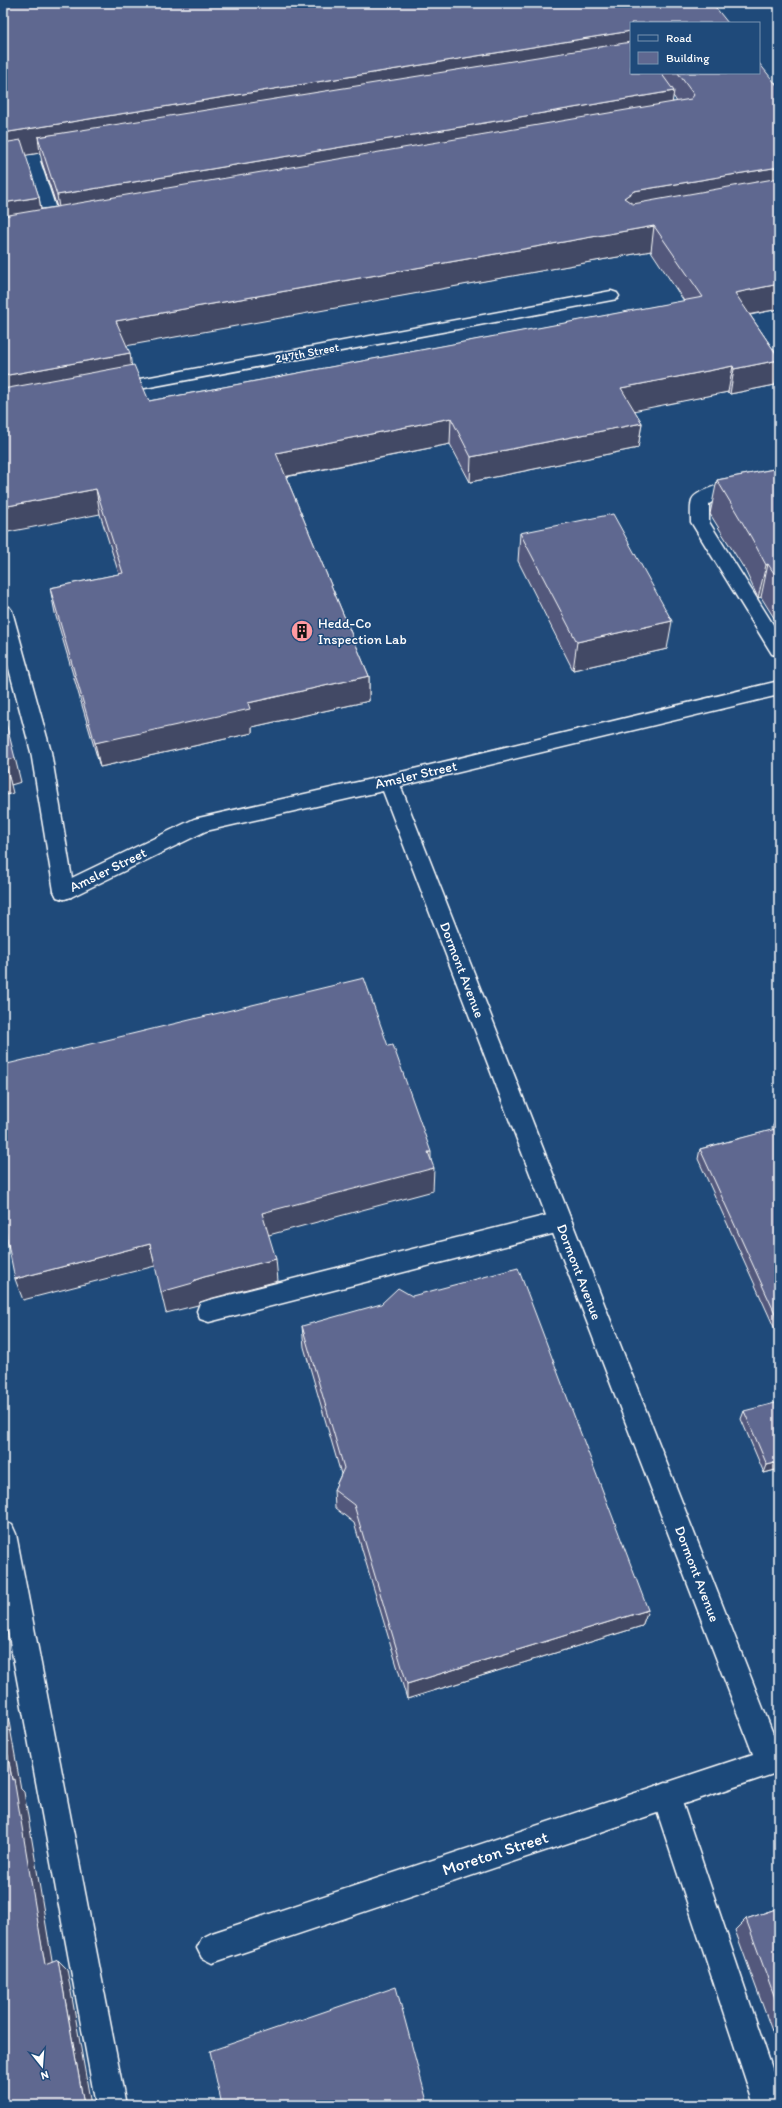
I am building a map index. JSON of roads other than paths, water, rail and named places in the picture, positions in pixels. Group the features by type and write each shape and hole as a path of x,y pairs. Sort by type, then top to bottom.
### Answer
{"street":[{"path":"3,163 87,150"},
{"path":"32,159 46,228 69,224"},
{"name":"247th Street","path":"96,392 611,296"},
{"path":"779,478 717,491 700,501 700,522 779,649"},
{"name":"Amsler Street","path":"3,611 42,752 64,891 201,824 389,782 779,688"},
{"name":"Dormont Avenue","path":"389,782 560,1222 774,1763"},
{"path":"209,1311 560,1222"},
{"path":"3,1534 9,1596 111,2105"},
{"name":"Moreton Street","path":"212,1948 666,1796 774,1763"},
{"path":"666,1796 769,2105"}],"place":[{"name":"Hedd-Co Inspection Lab","path":"302,631"}]}
